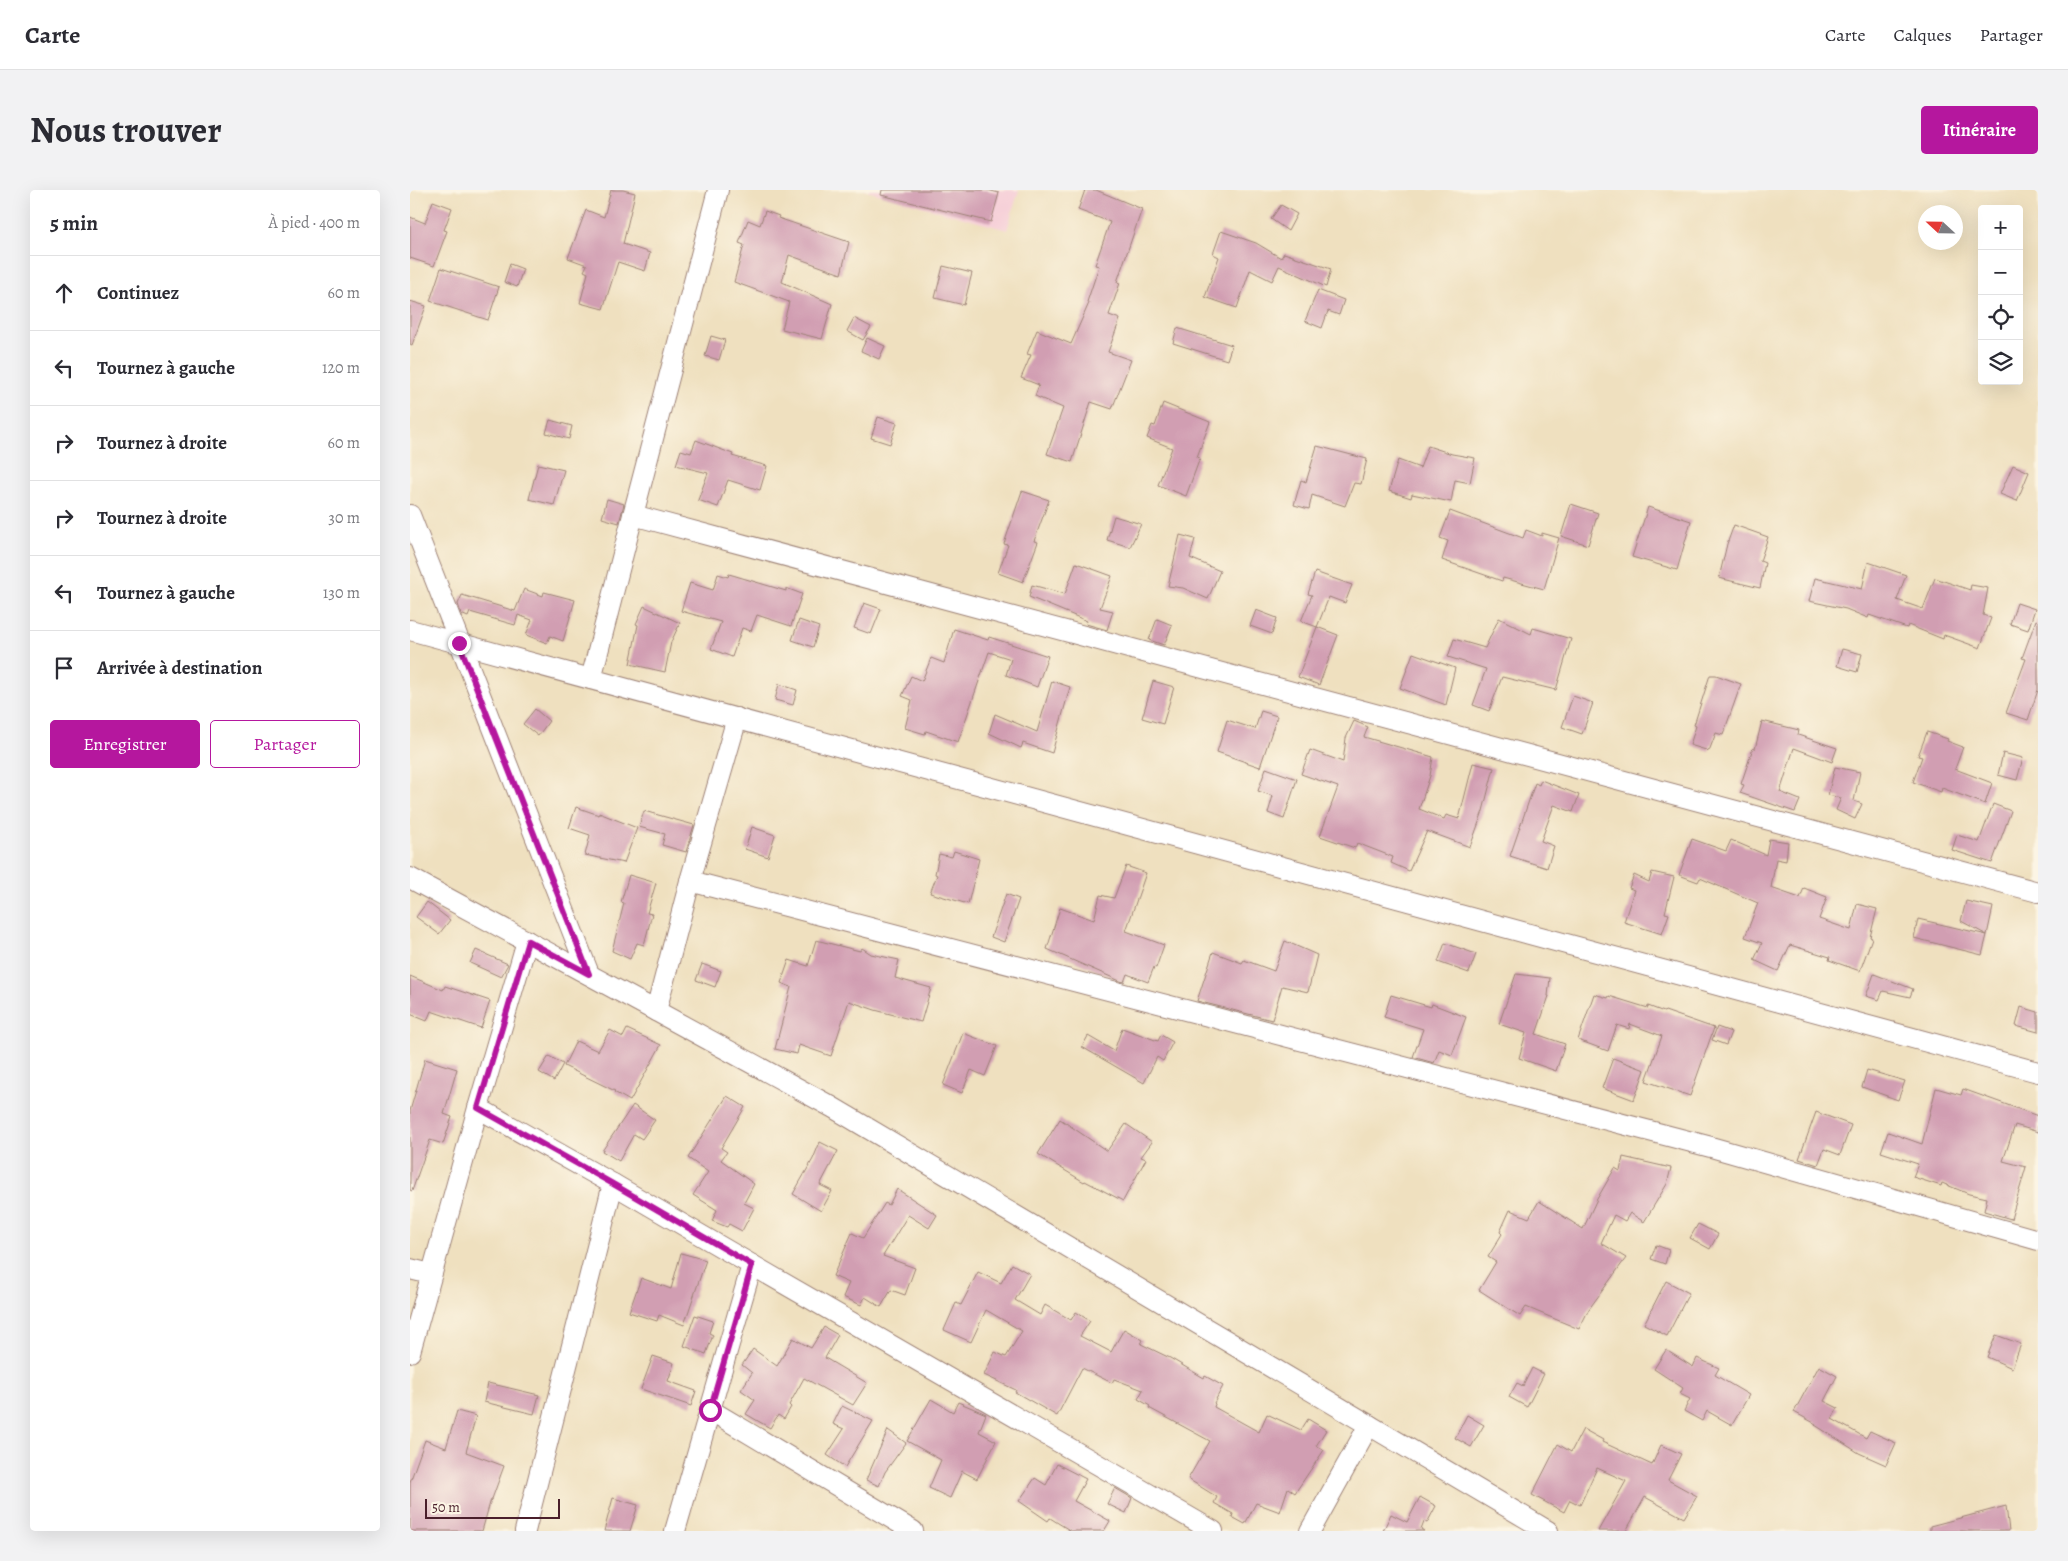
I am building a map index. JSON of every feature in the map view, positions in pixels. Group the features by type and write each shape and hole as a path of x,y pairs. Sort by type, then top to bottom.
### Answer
{"street":[{"path":"591,679 718,190"},
{"path":"410,515 589,974"},
{"path":"633,515 2038,892"},
{"path":"410,630 2038,1072"},
{"path":"656,1011 690,881 737,718"},
{"path":"410,878 832,1107 1548,1531"},
{"path":"690,881 1711,1146 2038,1240"},
{"path":"410,1352 478,1108 528,941"},
{"path":"478,1108 1213,1531"},
{"path":"525,1531 613,1184"},
{"path":"675,1531 752,1265"},
{"path":"410,1268 431,1274"},
{"path":"710,1410 913,1531"},
{"path":"1310,1531 1369,1425"}],"shaded area":[{"path":"863,190 1019,190 1007,230"}],"building":[{"path":"611,190 635,193 623,244 650,253 645,271 618,262 603,309 580,303 588,273 584,271 587,265 568,258 586,210 604,217"},
{"path":"882,190 987,190 999,193 991,222 881,195"},
{"path":"1085,190 1096,190 1142,209 1117,282 1120,283 1109,315 1120,319 1108,352 1131,360 1112,409 1091,402 1072,462 1047,454 1063,408 1035,396 1039,385 1021,378 1031,355 1027,354 1037,330 1071,344 1089,303 1087,302 1099,266 1095,265 1110,222 1078,210"},
{"path":"433,201 452,208 444,230 447,231 434,266 410,258 410,217 425,223"},
{"path":"1281,205 1297,214 1288,231 1271,219"},
{"path":"765,211 779,216 778,218 849,242 841,274 789,255 782,282 832,304 822,339 782,329 789,302 734,282 744,245 739,243 748,220 760,225"},
{"path":"1221,231 1256,243 1281,258 1284,253 1331,269 1326,287 1279,266 1272,281 1250,270 1237,308 1205,297 1219,257 1213,254"},
{"path":"510,264 523,269 517,287 504,282"},
{"path":"943,266 972,273 964,305 935,298"},
{"path":"441,268 499,287 488,320 430,301"},
{"path":"1318,290 1344,300 1339,315 1328,311 1322,328 1305,321"},
{"path":"410,301 426,306 412,345 410,344"},
{"path":"854,318 871,327 863,340 847,331"},
{"path":"1177,328 1232,345 1227,360 1173,343"},
{"path":"711,336 725,340 719,360 705,356"},
{"path":"867,338 885,346 879,359 861,351"},
{"path":"1163,403 1210,422 1197,457 1200,458 1186,496 1158,485 1172,448 1147,438 1152,425 1155,426"},
{"path":"878,417 897,423 890,444 871,438"},
{"path":"550,420 572,426 569,439 546,433"},
{"path":"696,440 733,454 732,456 767,466 760,490 728,480 718,507 698,500 708,473 676,465 681,450 691,453"},
{"path":"1317,446 1367,459 1361,484 1354,483 1345,506 1312,495 1309,509 1294,505 1301,480 1306,482"},
{"path":"1428,446 1452,454 1475,458 1470,483 1455,480 1451,502 1412,494 1411,498 1389,491 1398,460 1420,468"},
{"path":"538,464 564,470 554,505 529,499"},
{"path":"2013,465 2029,472 2017,501 2000,494"},
{"path":"1022,491 1049,500 1034,541 1038,542 1023,582 998,573 1008,545 1004,544"},
{"path":"607,499 624,504 619,523 602,518"},
{"path":"1571,504 1598,513 1588,545 1561,536"},
{"path":"1648,507 1691,521 1677,570 1632,557"},
{"path":"1450,511 1523,538 1526,530 1542,536 1542,533 1559,538 1544,589 1503,578 1502,581 1442,560 1448,541 1440,538"},
{"path":"1114,516 1141,524 1130,547 1107,540"},
{"path":"1734,525 1768,537 1760,561 1765,563 1760,588 1719,578 1727,544"},
{"path":"1180,535 1195,539 1190,558 1220,571 1208,599 1183,588 1168,586"},
{"path":"1868,562 1906,575 1897,600 1923,609 1935,578 1970,590 1971,585 1988,588 1983,615 1991,618 1980,648 1944,635 1943,639 1908,625 1907,628 1869,615 1868,618 1846,609 1809,601 1815,578 1862,589"},
{"path":"1076,563 1112,576 1100,608 1113,611 1107,630 1086,624 1087,621 1029,597 1032,585 1065,594"},
{"path":"1315,572 1352,585 1345,603 1329,597 1317,627 1301,621 1312,595 1308,594"},
{"path":"718,574 728,577 729,574 786,591 786,588 802,594 791,626 757,615 751,631 742,628 732,657 711,649 721,622 681,611 690,583 713,590"},
{"path":"524,589 543,596 544,592 575,600 563,641 550,636 547,643 526,635 532,620 518,615 515,625 470,612 468,617 461,614 458,604 462,595 515,611"},
{"path":"864,603 881,609 871,634 854,628"},
{"path":"2017,603 2035,609 2028,630 2010,624"},
{"path":"644,606 680,623 671,642 665,672 630,664 638,625 636,624"},
{"path":"1256,610 1277,618 1272,634 1250,626"},
{"path":"1499,618 1531,634 1533,628 1571,639 1556,690 1502,677 1489,711 1473,705 1486,669 1448,657 1454,639 1485,648"},
{"path":"1157,619 1172,625 1164,645 1149,640"},
{"path":"799,620 819,627 813,647 792,640"},
{"path":"2036,620 2038,621 2038,690 2028,720 2006,713 2026,659 2022,658"},
{"path":"1317,627 1338,635 1319,685 1298,677"},
{"path":"954,629 988,640 989,637 1048,656 1037,687 1006,675 1011,659 989,652 958,742 926,731 925,734 905,728 912,700 902,696 911,676 922,681 931,658 944,663"},
{"path":"1842,649 1862,654 1857,672 1837,666"},
{"path":"1413,653 1455,668 1446,705 1400,688"},
{"path":"1710,675 1716,675 1741,684 1723,735 1716,733 1709,751 1690,745 1696,726 1694,725"},
{"path":"1052,681 1070,687 1052,753 1023,743 1021,748 989,733 995,714 1037,732"},
{"path":"1153,681 1174,687 1163,724 1142,718"},
{"path":"779,684 797,690 793,705 775,700"},
{"path":"1573,696 1593,703 1582,734 1562,727"},
{"path":"535,709 549,721 538,736 523,724"},
{"path":"1261,711 1277,716 1260,767 1217,752 1227,720 1255,729"},
{"path":"1354,721 1368,727 1364,737 1433,757 1430,776 1419,809 1444,819 1446,815 1459,819 1473,763 1494,768 1483,811 1470,847 1427,831 1409,871 1391,863 1393,857 1357,843 1355,848 1320,836 1338,787 1301,774 1310,750 1343,762 1346,738"},
{"path":"1762,721 1799,730 1798,735 1837,748 1832,762 1794,748 1780,792 1800,800 1795,812 1740,793 1744,785 1741,784 1753,748 1755,749"},
{"path":"1927,732 1948,739 1947,741 1963,747 1955,769 1992,783 1985,804 1942,788 1941,792 1913,782 1922,757 1918,756"},
{"path":"2003,753 2023,758 2017,780 1998,775"},
{"path":"1835,767 1860,772 1854,801 1862,804 1855,819 1836,810 1841,798 1828,795"},
{"path":"1266,768 1297,779 1284,819 1268,813 1273,796 1258,791"},
{"path":"1541,780 1579,795 1573,812 1554,805 1541,841 1554,846 1547,868 1510,856 1535,783 1539,785"},
{"path":"1993,804 2011,811 1992,863 1952,850 1957,835 1979,842"},
{"path":"576,807 599,815 599,813 637,828 624,863 585,855 590,835 569,828"},
{"path":"644,811 694,825 686,852 662,845 665,834 639,827"},
{"path":"752,827 775,835 768,857 745,849"},
{"path":"1692,839 1726,851 1731,840 1766,855 1769,839 1788,842 1786,861 1776,859 1771,888 1800,898 1804,888 1827,897 1819,919 1851,930 1857,904 1877,909 1870,937 1872,938 1860,971 1829,960 1830,957 1790,945 1778,971 1754,960 1762,943 1745,937 1758,903 1700,878 1698,882 1679,875"},
{"path":"954,851 979,859 968,904 930,893 937,875 935,874 939,854 952,857"},
{"path":"1126,866 1146,873 1126,931 1164,945 1156,968 1154,967 1148,982 1127,974 1124,982 1120,981 1047,949 1060,908 1094,920 1100,895 1114,898"},
{"path":"1652,872 1674,877 1665,913 1669,914 1662,934 1624,922 1634,890 1629,888 1634,875 1649,882"},
{"path":"629,875 656,883 647,913 652,914 644,945 637,943 630,959 612,951 624,903 621,902"},
{"path":"1006,894 1019,899 1004,942 991,937"},
{"path":"1966,901 1993,907 1987,935 1961,921"},
{"path":"427,902 450,920 439,934 416,917"},
{"path":"1918,919 1987,935 1982,955 1914,938"},
{"path":"816,940 860,951 862,948 871,954 899,960 895,978 931,988 921,1022 849,1001 831,1056 799,1045 797,1054 775,1049 791,987 781,983 789,960 808,966"},
{"path":"1285,941 1317,955 1308,992 1282,986 1272,1020 1197,1001 1213,952 1242,963 1244,960 1274,971"},
{"path":"1445,943 1476,954 1469,973 1438,962"},
{"path":"476,950 508,964 501,977 470,963"},
{"path":"702,964 721,971 715,987 696,980"},
{"path":"1516,974 1550,978 1549,996 1536,1034 1565,1044 1556,1071 1519,1058 1526,1033 1499,1024"},
{"path":"1874,974 1913,989 1910,997 1883,991 1879,1000 1866,996"},
{"path":"410,976 443,990 445,986 490,1001 481,1028 431,1011 427,1021 410,1014"},
{"path":"1594,994 1608,998 1609,996 1648,1008 1648,1006 1714,1028 1690,1096 1646,1081 1662,1036 1630,1024 1629,1029 1617,1025 1608,1051 1578,1040"},
{"path":"1391,995 1431,1007 1432,1004 1466,1017 1452,1055 1439,1050 1434,1063 1413,1057 1423,1029 1384,1017"},
{"path":"2021,1007 2038,1012 2038,1032 2016,1026"},
{"path":"1717,1027 1731,1032 1726,1045 1712,1040"},
{"path":"1122,1028 1158,1041 1161,1035 1173,1042 1163,1061 1157,1057 1144,1083 1082,1047 1088,1036 1114,1051"},
{"path":"627,1029 661,1045 630,1101 615,1091 564,1066 576,1041 598,1051 610,1030 623,1037"},
{"path":"963,1033 997,1046 985,1076 971,1070 962,1093 943,1085"},
{"path":"549,1056 563,1064 554,1081 539,1072"},
{"path":"1613,1058 1645,1070 1634,1100 1602,1088"},
{"path":"425,1059 457,1069 444,1114 452,1117 443,1144 430,1140 412,1191 410,1190 410,1111"},
{"path":"1867,1070 1905,1081 1898,1100 1862,1087"},
{"path":"1936,1088 1961,1095 1963,1089 2038,1116 2038,1132 2015,1125 2003,1161 2026,1167 2011,1219 1984,1211 1987,1198 1969,1194 1942,1183 1941,1186 1913,1177 1918,1164 1881,1152 1888,1132 1922,1144"},
{"path":"727,1096 745,1107 721,1148 727,1152 721,1160 754,1184 744,1203 754,1208 742,1231 729,1224 727,1227 712,1221 717,1210 693,1195 708,1172 688,1158"},
{"path":"633,1105 655,1120 642,1139 634,1134 619,1161 602,1151"},
{"path":"1816,1112 1851,1125 1840,1155 1824,1149 1818,1165 1799,1159"},
{"path":"1060,1119 1107,1151 1126,1124 1152,1142 1141,1157 1146,1159 1123,1201 1084,1182 1038,1154"},
{"path":"820,1142 838,1151 820,1185 832,1191 821,1211 793,1194 813,1159"},
{"path":"1623,1157 1671,1168 1667,1184 1644,1222 1630,1213 1625,1221 1614,1215 1601,1243 1626,1258 1589,1309 1579,1329 1526,1307 1520,1316 1479,1290 1496,1262 1488,1257 1502,1234 1500,1232 1510,1210 1529,1218 1539,1201 1583,1229 1597,1199 1615,1168 1620,1171"},
{"path":"897,1189 937,1215 929,1228 908,1215 883,1256 915,1268 905,1295 891,1290 881,1307 865,1297 861,1305 843,1297 849,1283 833,1276 852,1233 863,1238 885,1203 889,1205"},
{"path":"1698,1224 1718,1234 1710,1249 1690,1238"},
{"path":"1656,1245 1669,1250 1665,1264 1651,1259"},
{"path":"681,1253 706,1260 684,1325 659,1315 657,1321 629,1312 641,1278 671,1289"},
{"path":"1012,1264 1030,1274 1015,1300 1040,1315 1045,1305 1071,1320 1076,1312 1090,1321 1080,1336 1111,1352 1124,1329 1143,1340 1141,1344 1204,1378 1205,1376 1223,1386 1214,1403 1214,1407 1259,1432 1267,1414 1301,1430 1308,1419 1326,1430 1316,1446 1324,1450 1295,1493 1288,1488 1280,1512 1256,1503 1245,1524 1232,1517 1233,1514 1214,1503 1217,1497 1188,1479 1210,1441 1149,1408 1150,1406 1138,1399 1143,1390 1114,1379 1112,1383 1082,1368 1057,1416 1015,1392 1016,1390 984,1375 995,1352 1006,1357 1022,1331 986,1310 971,1342 944,1330 956,1303 961,1305 978,1272 1001,1283"},
{"path":"1666,1281 1689,1293 1667,1336 1644,1324"},
{"path":"695,1315 713,1321 709,1333 713,1335 706,1354 684,1346"},
{"path":"824,1327 838,1335 825,1358 867,1383 853,1405 804,1378 789,1405 791,1407 784,1419 778,1415 770,1428 746,1414 755,1400 741,1390 752,1373 742,1365 753,1349 777,1366 793,1338 811,1348"},
{"path":"1996,1335 2021,1344 2012,1368 1987,1357"},
{"path":"1666,1350 1693,1367 1697,1358 1719,1368 1715,1375 1749,1395 1732,1425 1707,1411 1702,1421 1684,1411 1690,1399 1680,1394 1683,1388 1654,1369"},
{"path":"653,1356 674,1363 668,1381 696,1391 691,1406 641,1389"},
{"path":"1819,1366 1837,1376 1824,1401 1838,1408 1832,1419 1866,1438 1870,1431 1896,1443 1886,1465 1859,1453 1816,1424 1794,1412"},
{"path":"1532,1368 1544,1374 1527,1407 1509,1397 1517,1383 1523,1386"},
{"path":"488,1383 539,1395 534,1414 484,1402"},
{"path":"931,1399 953,1412 958,1402 986,1414 979,1432 996,1441 977,1479 962,1471 950,1498 929,1488 941,1460 907,1441"},
{"path":"842,1406 873,1421 845,1467 827,1455 844,1429 833,1424"},
{"path":"457,1411 476,1416 466,1452 504,1466 491,1499 482,1531 410,1531 410,1482 425,1440 446,1448"},
{"path":"1467,1415 1484,1425 1471,1447 1455,1438"},
{"path":"1583,1429 1603,1440 1602,1442 1652,1465 1661,1445 1681,1454 1668,1480 1697,1496 1684,1518 1645,1497 1626,1531 1598,1531 1626,1481 1597,1468 1580,1505 1570,1500 1564,1512 1532,1495 1558,1444 1571,1452"},
{"path":"888,1430 906,1443 885,1472 879,1486 866,1480"},
{"path":"1057,1464 1086,1479 1074,1501 1110,1521 1104,1531 1071,1531 1050,1518 1048,1521 1019,1501 1035,1478 1046,1485"},
{"path":"1115,1488 1132,1498 1126,1513 1107,1504"},
{"path":"1420,1497 1436,1506 1427,1523 1424,1521 1421,1529 1424,1531 1383,1531 1391,1514 1407,1522"},
{"path":"613,1498 638,1505 630,1531 604,1531"},
{"path":"2006,1506 2009,1531 1930,1531 1930,1526"}],"route":[{"path":"459,643 589,974 528,941 478,1108 752,1265 710,1410"}]}
